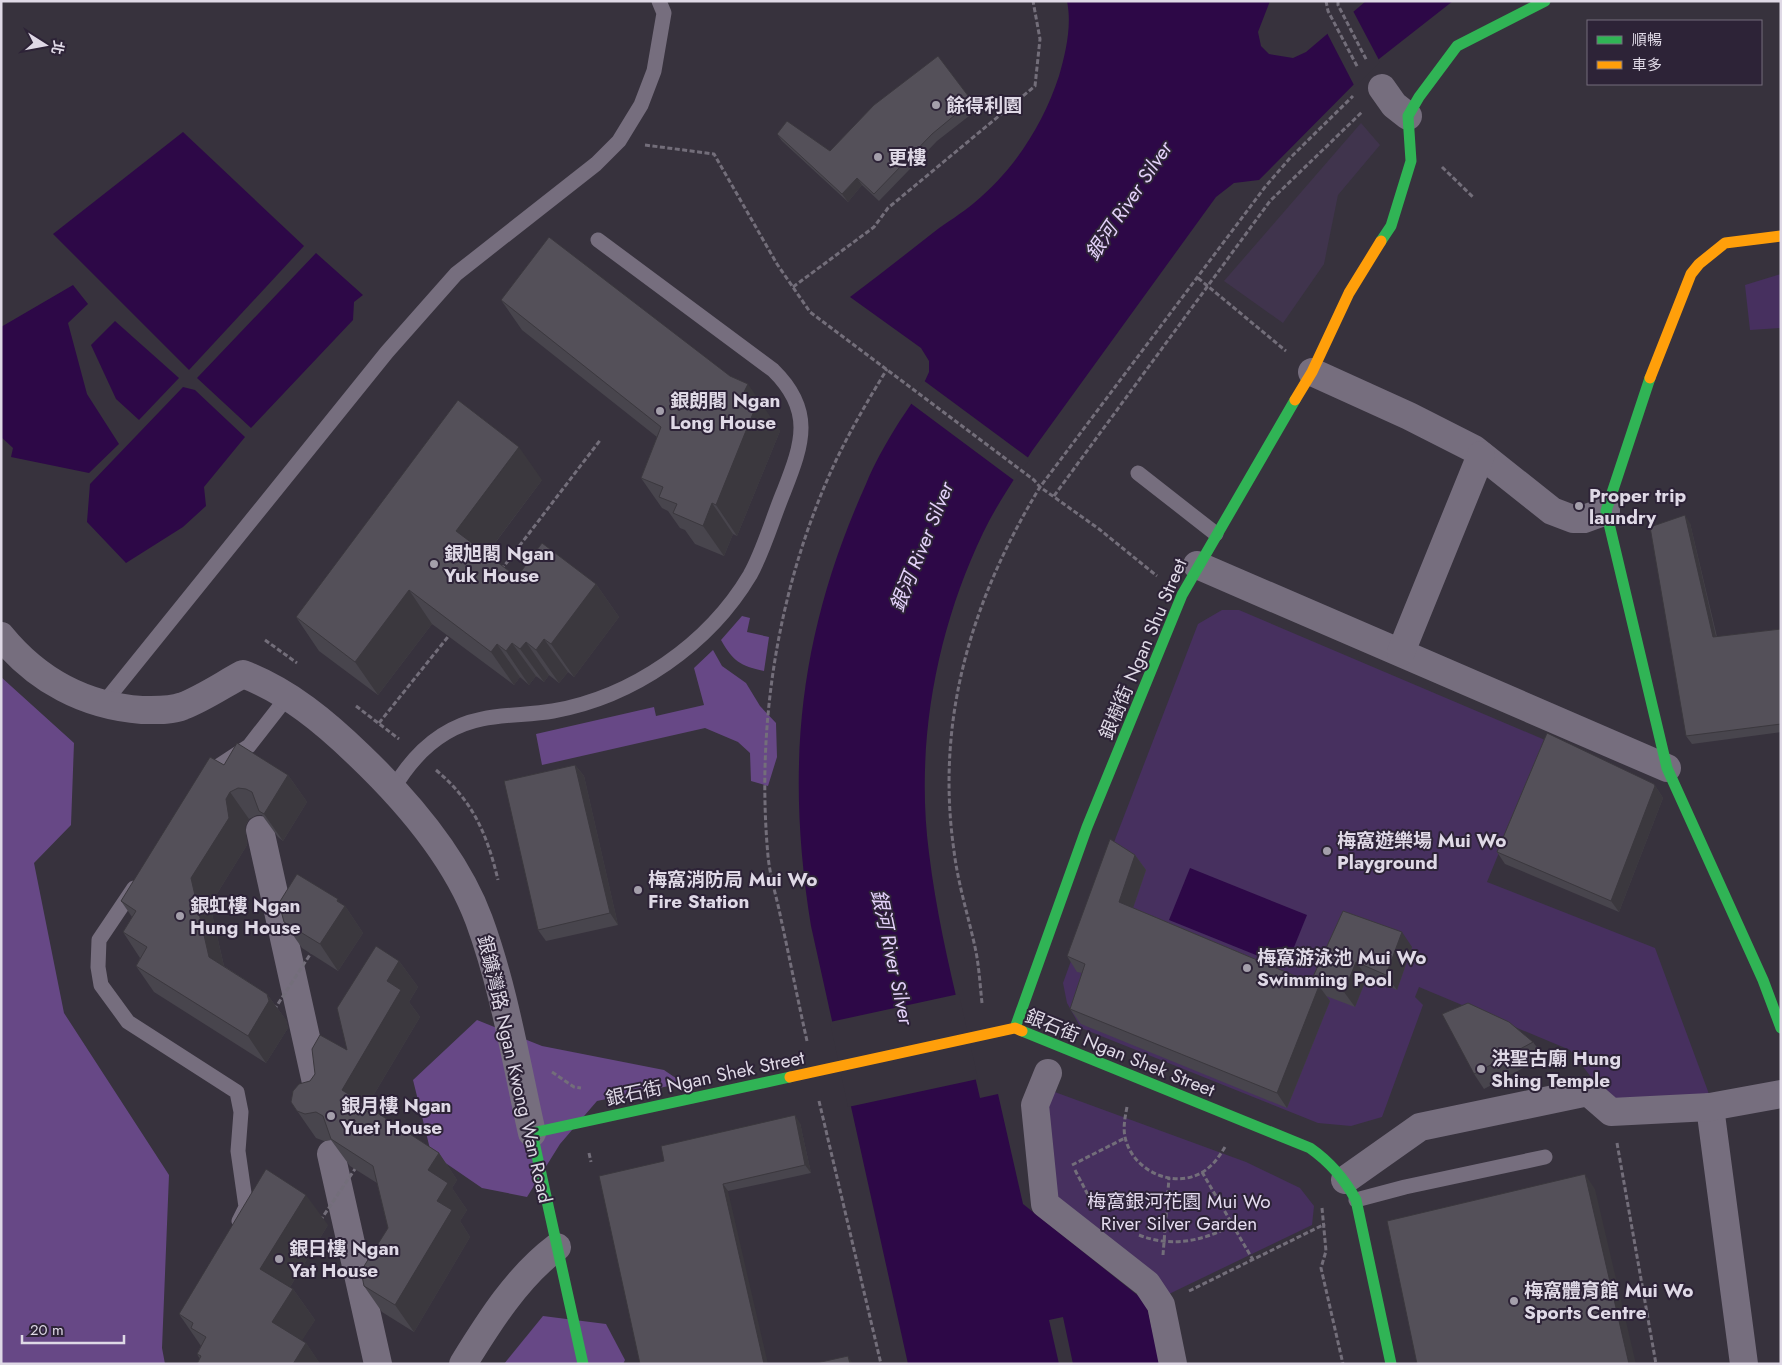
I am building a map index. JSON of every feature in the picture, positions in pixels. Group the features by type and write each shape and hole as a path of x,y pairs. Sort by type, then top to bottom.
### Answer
{"street":[{"path":"1371,87 1408,116 1419,97 1457,46 1545,1"},
{"name":"銀樹街 Ngan Shu Street","path":"1015,1028 1087,827 1182,595 1197,565 1312,372 1349,293 1391,226 1411,161 1408,116"},
{"path":"1781,236 1725,243 1699,264 1691,274 1648,383 1606,511 1667,768 1764,980 1781,1028"},
{"path":"1312,372 1409,416 1481,455 1552,511 1578,519 1593,517 1606,511"},
{"path":"1401,652 1481,455"},
{"path":"1197,565 1667,768"},
{"path":"1,636 29,666 48,680 69,692 103,704"},
{"name":"銀鑛灣路 Ngan Kwong Wan Road","path":"103,704 153,710 182,707 244,674 288,696 333,730 420,818 451,865 479,918 496,975 583,1364"},
{"path":"260,830 319,1096"},
{"name":"銀石街 Ngan Shek Street","path":"532,1133 1015,1028 1310,1148 1332,1163 1351,1190 1391,1364"},
{"path":"1048,1073 1035,1104 1045,1204 1147,1284 1160,1302 1174,1364"},
{"path":"1351,1190 1420,1127 1588,1092 1611,1112 1710,1107 1781,1094"},
{"path":"1710,1107 1744,1364"},
{"path":"331,1154 376,1356 397,1364"},
{"path":"463,1364 489,1322 538,1262 557,1247"}],"lane":[{"path":"103,704 387,352 456,274 596,164 619,141 641,105 654,71 664,13 659,1"},
{"path":"393,789 414,757 444,734 462,725 482,719 554,711 584,703 642,679 685,649 700,636 727,606 750,574 796,460 802,428 800,412 786,382 773,370 598,240"},
{"path":"1138,474 1216,534"},
{"path":"198,794 214,769 249,746 288,696"},
{"path":"143,875 99,940 98,967 102,985 128,1022 237,1092 241,1112 238,1150 246,1207 231,1237"},
{"path":"1351,1190 1405,1187 1545,1157"}],"path":[{"path":"793,287 874,227 888,208 1035,86 1040,39 1033,1"},
{"path":"1326,1 1328,11 1371,87"},
{"path":"1054,496 1088,447 1209,286 1270,201 1374,99 1338,3"},
{"path":"982,1004 976,948 962,900 954,850 950,800 952,741 956,699 966,654 979,610 996,567 1040,487 1290,158 1371,87"},
{"path":"619,141 714,154 777,264 810,312 1034,480 1040,487 1182,595"},
{"path":"1198,278 1312,372"},
{"path":"881,1364 813,1072 768,858 765,802 766,744 770,688 793,576 811,522 832,469 858,418 887,369"},
{"path":"499,573 601,439"},
{"path":"379,723 457,625"},
{"path":"270,1016 314,950"},
{"path":"1136,1109 1127,1105 1124,1124 1125,1138 1131,1153 1141,1165 1154,1174 1180,1179 1202,1172 1216,1162 1226,1147"},
{"path":"1611,1112 1656,1364"},
{"path":"1042,1180 1125,1138"},
{"path":"1216,1143 1234,1150"},
{"path":"318,1224 359,1164"},
{"path":"1073,1164 1081,1184 1092,1202"},
{"path":"1202,1172 1253,1260"},
{"path":"1169,1178 1160,1302 1253,1260 1325,1224"},
{"path":"1321,1203 1325,1224 1326,1251 1322,1268 1343,1364"},
{"path":"1137,1234 1164,1241 1178,1242 1206,1237 1232,1225"}],"shaded area":[{"path":"1361,123 1380,145 1338,195 1324,264 1283,323 1224,281"},
{"path":"742,616 750,618 747,632 769,637 764,671 743,665 729,653 721,640"},
{"path":"713,650 722,666 746,683 760,706 776,723 777,757 768,786 751,781 750,753 738,742 705,728 542,765 536,734 654,707 656,716 704,705 694,668"},
{"path":"1,677 74,743 71,825 34,863 64,1013 169,1175 162,1348 165,1364 1,1364"},
{"path":"477,1020 542,1046 664,1070 683,1083 597,1101 560,1144 527,1197 482,1188 431,1153 413,1080"},
{"path":"543,1316 606,1324 625,1360 623,1364 504,1364"}],"green space":[{"path":"1781,274 1781,328 1750,330 1745,285"},
{"name":"梅窩遊樂場 Mui Wo Playground","path":"1222,610 1239,610 1545,740 1487,882 1655,948 1709,1094 1609,1100 1570,1050 1419,987 1415,997 1423,1005 1382,1117 1351,1126 1318,1123 1081,1028 1067,1003 1063,983 1116,837 1198,624"},
{"name":"梅窩銀河花園 Mui Wo River Silver Garden","path":"1052,1091 1246,1162 1300,1188 1314,1206 1312,1225 1169,1294 1052,1204 1041,1120"}],"water":[{"name":"銀河 River Silver","path":"1067,1 1270,1 1258,32 1261,46 1269,54 1293,58 1306,52 1366,1 1453,1 1379,59 1259,180 1234,183 1216,197 1032,451 994,512 967,570 953,609 933,689 925,771 925,812 933,884 980,1098 998,1094 1023,1204 1146,1302 1160,1364 908,1364 811,926 803,867 799,810 799,755 804,700 812,647 825,593 843,539 873,469 929,372 929,361 921,348 850,297 974,203 1002,176 1026,146 1045,112 1059,76 1068,39 1069,19"},
{"path":"183,132 304,246 189,370 53,234"},
{"path":"316,253 363,295 354,302 353,320 251,428 197,378"},
{"path":"73,285 88,304 68,323 87,394 119,444 89,473 11,457 13,448 1,437 1,327"},
{"path":"115,321 179,378 139,420 116,399 91,345"},
{"path":"183,387 195,390 245,437 204,487 206,506 183,527 126,563 87,522 90,484"},
{"path":"1190,868 1307,915 1286,967 1169,920"}],"pier":[{"path":"1352,9 1380,62 1355,87 1326,31"},
{"path":"923,380 1030,459 1015,481 909,402"},
{"path":"959,994 978,1079 848,1107 830,1022"},
{"path":"1063,1317 1073,1364 1059,1364 1049,1320"}],"building":[{"path":"938,56 972,101 932,134 874,194 857,178 842,194 777,134 787,121 830,151 874,105"},
{"path":"549,237 730,376 748,384 743,394 758,401 716,505 712,503 703,526 673,513 677,504 659,497 663,487 641,478 661,427 501,300"},
{"path":"458,400 519,447 456,531 517,577 542,543 596,584 551,644 544,639 536,650 526,642 520,649 512,643 506,651 497,644 491,652 409,590 355,662 296,617"},
{"path":"1685,515 1713,637 1781,629 1781,724 1686,736 1650,527"},
{"path":"1547,733 1655,786 1611,901 1497,852"},
{"path":"237,743 288,775 264,814 259,811 252,792 238,788 230,792 226,799 229,818 191,878 209,957 267,994 269,1001 248,1036 136,966 147,947 123,932 136,911 121,901 210,757 224,765"},
{"path":"575,765 610,913 538,930 504,781"},
{"path":"1110,839 1135,855 1119,902 1319,986 1277,1093 1070,1009 1085,964 1067,956"},
{"path":"297,874 338,899 337,901 345,906 320,944 284,922 279,903"},
{"path":"1343,911 1402,932 1386,975 1356,962 1344,992 1312,979"},
{"path":"376,946 399,961 387,981 401,990 342,1090 439,1153 428,1170 448,1183 437,1201 452,1210 395,1305 364,1286 361,1271 388,1228 373,1166 331,1139 323,1116 316,1112 305,1114 297,1111 291,1102 293,1091 299,1084 310,1081 315,1074 312,1049 320,1035 347,1050 337,1008"},
{"path":"1468,1003 1509,1022 1533,1042 1474,1074 1442,1014"},
{"path":"795,1115 805,1165 723,1184 764,1364 640,1364 599,1176 664,1161 661,1146"},
{"path":"266,1169 306,1195 260,1269 293,1289 272,1322 306,1343 293,1364 197,1364 201,1356 197,1354 206,1337 191,1328 193,1323 179,1314"},
{"path":"1585,1174 1629,1364 1417,1364 1387,1221"},
{"path":"848,1356 850,1364 812,1364"}],"traffic: fast":[{"path":"1381,241 1391,226 1411,161 1408,116 1419,97 1457,46 1545,1"},
{"path":"1650,378 1606,511 1667,768 1763,980 1781,1028"},
{"path":"1015,1028 1087,827 1182,595 1295,400"},
{"path":"1022,1031 1310,1148 1324,1159 1347,1185 1356,1200 1391,1364"},
{"path":"583,1364 532,1133 790,1077"}],"traffic: slow":[{"path":"1650,378 1691,274 1699,264 1725,243 1781,236"},
{"path":"1295,400 1312,372 1349,293 1381,241"},
{"path":"790,1077 1015,1028 1022,1031"}],"place":[{"name":"餘得利園","path":"936,105"},
{"name":"更樓","path":"878,157"},
{"name":"銀朗閣 Ngan Long House","path":"660,411"},
{"name":"Proper trip laundry","path":"1579,506"},
{"name":"銀旭閣 Ngan Yuk House","path":"434,564"},
{"name":"梅窩遊樂場 Mui Wo Playground","path":"1327,851"},
{"name":"梅窩消防局 Mui Wo Fire Station","path":"638,890"},
{"name":"銀虹樓 Ngan Hung House","path":"180,916"},
{"name":"梅窩游泳池 Mui Wo Swimming Pool","path":"1247,968"},
{"name":"洪聖古廟 Hung Shing Temple","path":"1481,1069"},
{"name":"銀月樓 Ngan Yuet House","path":"331,1116"},
{"name":"銀日樓 Ngan Yat House","path":"279,1259"},
{"name":"梅窩體育館 Mui Wo Sports Centre","path":"1514,1301"}]}
